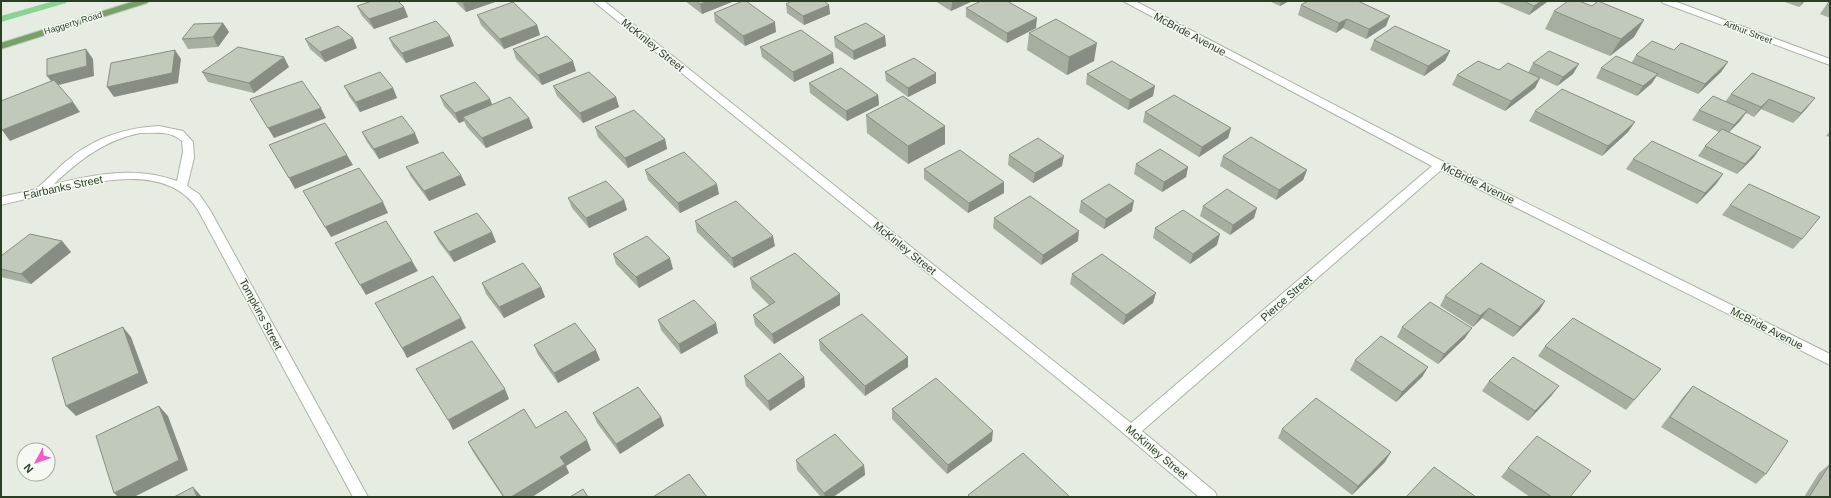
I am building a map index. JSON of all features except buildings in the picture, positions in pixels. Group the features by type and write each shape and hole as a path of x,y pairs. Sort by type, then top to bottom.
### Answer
{"main road":[{"name":"Haggerty Road","path":"1,46 144,1"}],"street":[{"name":"McKinley Street","path":"598,1 1132,431 1210,497"},
{"name":"McBride Avenue","path":"1128,1 1440,165 1830,360"},
{"name":"Arthur Street","path":"1666,1 1830,62"},
{"path":"39,192 75,158 98,142 137,130 150,129 170,130 181,134 188,142 189,152 181,187"},
{"name":"Pierce Street","path":"1132,431 1440,165"},
{"name":"Tompkins Street","path":"126,176 165,180 181,187 194,196 204,210 361,497"},
{"name":"Fairbanks Street","path":"1,201 81,181 126,176"}],"waterway":[{"path":"1,19 63,1"}]}
